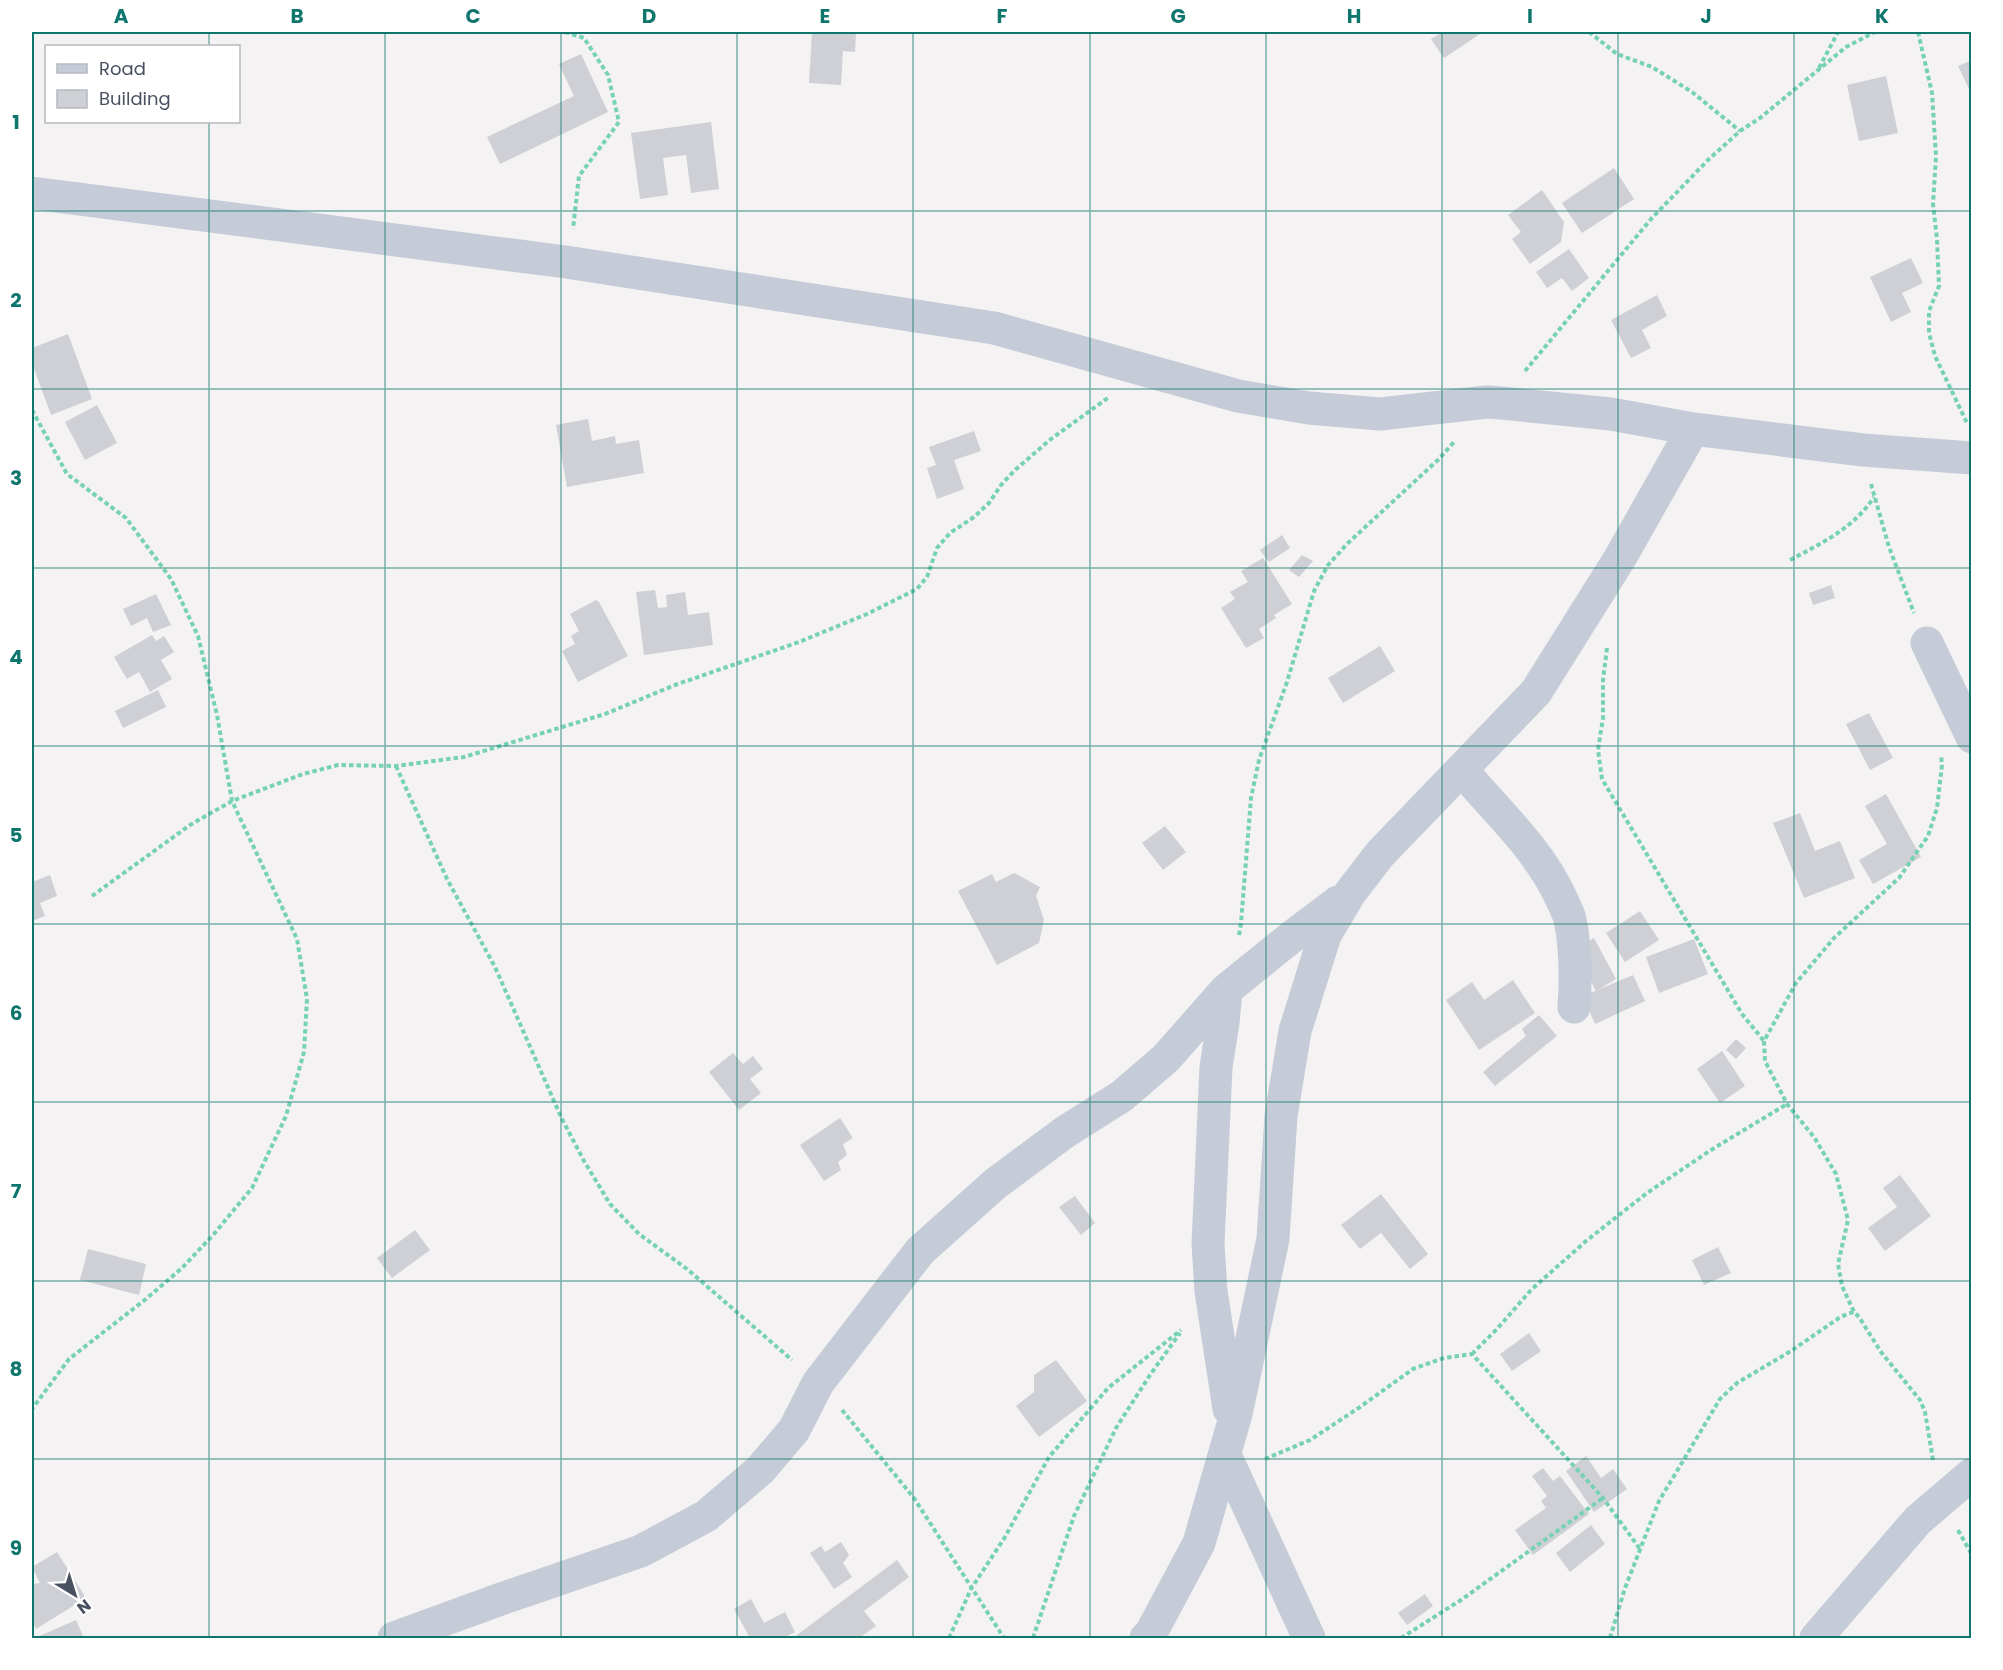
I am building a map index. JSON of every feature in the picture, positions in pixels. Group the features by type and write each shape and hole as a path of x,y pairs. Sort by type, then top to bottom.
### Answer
{"street":[{"path":"32,193 566,262 994,328 1238,396 1309,408 1380,414 1494,403 1611,414 1693,429 1863,450 1971,458"},
{"path":"1146,1638 1151,1633 1199,1544 1225,1455 1273,1239 1281,1116 1295,1031 1325,935 1350,893 1380,854 1536,692 1620,558 1693,429"},
{"path":"1927,644 1971,738"},
{"path":"1462,770 1541,860 1570,917 1576,973 1574,1007"},
{"path":"394,1638 641,1551 706,1516 760,1470 794,1430 818,1383 920,1251 995,1184 1065,1132 1122,1096 1166,1058 1226,990 1350,893"},
{"path":"1226,990 1216,1067 1208,1244 1225,1455 1309,1638"},
{"path":"1816,1638 1918,1520 1971,1474"}],"path":[{"path":"565,32 584,38 608,75 619,122 579,176 576,210 566,262"},
{"path":"1589,32 1617,54 1652,67 1692,92 1740,131"},
{"path":"1818,70 1839,32"},
{"path":"1226,990 1241,923 1251,798 1259,760 1287,682 1314,591 1328,565 1494,403 1536,357 1652,219 1709,159 1740,131 1760,118 1846,47 1875,32"},
{"path":"1918,32 1932,93 1936,156 1933,204 1940,286 1929,311 1929,333 1935,356 1971,432"},
{"path":"92,896 190,825 232,801 303,774 338,765 396,766 464,757 605,714 675,685 799,642 867,614 917,589 927,577 936,549 950,533 974,517 989,503 1015,470 1051,439 1098,407 1141,369"},
{"path":"32,410 67,474 126,518 171,579 198,636 218,715 232,801 297,939 307,999 304,1052 286,1116 252,1188 182,1268 69,1359 32,1409"},
{"path":"1863,450 1874,497 1893,556 1927,644"},
{"path":"1790,560 1840,533 1865,511 1874,497"},
{"path":"1607,647 1603,680 1603,718 1598,750 1602,779 1742,1014 1764,1041"},
{"path":"1934,1466 1925,1412 1920,1400 1881,1352 1854,1312 1842,1286 1838,1264 1848,1220 1836,1174 1814,1137 1787,1104 1765,1061 1764,1041 1796,983 1834,938 1899,878 1928,836 1937,808 1940,787 1942,765 1940,746"},
{"path":"396,766 447,879 495,968 561,1118 610,1203 639,1234 687,1269 818,1383 914,1498 1004,1638"},
{"path":"1225,1455 1310,1440 1413,1369 1444,1358 1472,1354 1531,1290 1586,1241 1647,1193 1711,1150 1787,1104"},
{"path":"1611,1638 1624,1588 1659,1501 1720,1400 1737,1383 1791,1351 1839,1318 1854,1312"},
{"path":"948,1638 971,1589 1005,1537 1048,1457 1108,1388 1185,1327 1150,1375 1116,1428 1074,1516 1033,1638"},
{"path":"1472,1354 1603,1498 1640,1550"},
{"path":"1401,1638 1461,1600 1603,1498"},
{"path":"1955,1523 1971,1555"}],"building":[{"path":"812,32 856,33 855,52 843,51 841,85 809,83"},
{"path":"1442,32 1483,32 1444,58 1431,39"},
{"path":"581,54 608,112 500,164 487,137 574,96 559,64"},
{"path":"1972,60 1972,95 1958,66"},
{"path":"1886,76 1898,133 1859,141 1847,85"},
{"path":"711,122 719,189 691,193 686,155 663,158 668,195 640,199 631,133"},
{"path":"1614,168 1634,199 1582,233 1562,203"},
{"path":"1542,190 1564,222 1561,242 1530,264 1512,239 1521,232 1508,215"},
{"path":"1569,249 1589,278 1572,291 1562,278 1547,288 1536,272"},
{"path":"1911,258 1923,283 1902,293 1911,312 1891,322 1870,277"},
{"path":"1657,295 1667,316 1642,330 1651,348 1631,358 1611,320"},
{"path":"68,334 92,399 51,415 32,363 32,348"},
{"path":"97,405 117,443 85,460 65,422"},
{"path":"588,419 592,441 615,436 616,444 639,440 644,473 567,487 556,425"},
{"path":"974,431 981,451 954,460 964,489 937,499 927,468 936,465 929,447"},
{"path":"1282,535 1290,548 1269,562 1260,550"},
{"path":"1302,555 1313,561 1299,577 1289,570"},
{"path":"1263,558 1292,604 1274,615 1276,618 1259,629 1264,638 1246,648 1221,608 1235,599 1230,592 1248,582 1241,571"},
{"path":"1831,585 1835,598 1813,605 1809,593"},
{"path":"655,590 658,608 667,607 666,595 685,592 688,615 709,612 713,645 644,655 636,592"},
{"path":"156,594 171,625 153,632 147,618 131,626 123,609"},
{"path":"596,600 628,656 578,682 562,651 575,644 571,636 579,631 570,614"},
{"path":"152,635 156,641 164,636 174,652 161,660 172,679 150,692 139,672 127,679 114,657"},
{"path":"1380,646 1395,671 1343,703 1328,678"},
{"path":"158,690 166,707 123,728 115,711"},
{"path":"1869,713 1893,758 1870,770 1846,724"},
{"path":"1886,794 1921,857 1873,884 1859,860 1887,844 1865,806"},
{"path":"1800,813 1815,851 1840,841 1855,878 1804,898 1773,823"},
{"path":"1165,826 1186,852 1163,870 1142,843"},
{"path":"1014,873 1040,887 1036,896 1044,920 1039,943 997,965 958,891 992,874 996,882"},
{"path":"50,875 57,896 40,903 45,916 32,921 32,882"},
{"path":"1640,911 1659,940 1625,962 1606,933"},
{"path":"1594,938 1616,979 1596,991 1574,949"},
{"path":"1694,939 1708,974 1659,993 1646,957"},
{"path":"1633,975 1645,1001 1595,1024 1583,996"},
{"path":"1513,980 1535,1013 1479,1050 1446,1000 1472,982 1484,1000"},
{"path":"1539,1015 1557,1036 1495,1086 1483,1072 1526,1036 1522,1029"},
{"path":"1736,1039 1746,1048 1736,1059 1726,1050"},
{"path":"1722,1051 1745,1086 1720,1103 1697,1069"},
{"path":"733,1053 743,1064 753,1056 763,1069 750,1079 761,1093 739,1110 709,1072"},
{"path":"840,1118 853,1138 843,1144 847,1155 838,1162 841,1170 824,1181 800,1145"},
{"path":"1900,1175 1931,1216 1885,1251 1868,1228 1897,1207 1883,1188"},
{"path":"1381,1194 1428,1254 1410,1269 1381,1233 1360,1249 1341,1225"},
{"path":"1075,1196 1095,1223 1081,1235 1059,1207"},
{"path":"415,1230 430,1250 392,1278 377,1258"},
{"path":"1718,1247 1731,1273 1704,1285 1692,1260"},
{"path":"88,1249 146,1264 139,1295 80,1280"},
{"path":"1529,1333 1541,1351 1512,1371 1500,1354"},
{"path":"1056,1360 1087,1401 1039,1437 1016,1406 1034,1392 1034,1375"},
{"path":"1586,1456 1601,1478 1613,1469 1627,1489 1594,1512 1566,1471"},
{"path":"1543,1468 1553,1481 1560,1476 1589,1514 1533,1555 1515,1530 1546,1508 1541,1501 1547,1496 1532,1476"},
{"path":"1591,1525 1605,1544 1570,1572 1556,1553"},
{"path":"841,1542 849,1555 843,1563 852,1577 834,1589 810,1553 821,1546 825,1552"},
{"path":"57,1552 86,1598 36,1629 32,1621 32,1594 34,1593 32,1584 40,1583 32,1567"},
{"path":"897,1560 909,1577 864,1611 876,1626 859,1638 793,1638"},
{"path":"1425,1594 1433,1606 1407,1625 1398,1613"},
{"path":"751,1599 764,1623 785,1612 795,1632 783,1638 750,1638 734,1609"},
{"path":"76,1620 84,1638 35,1638"}]}
